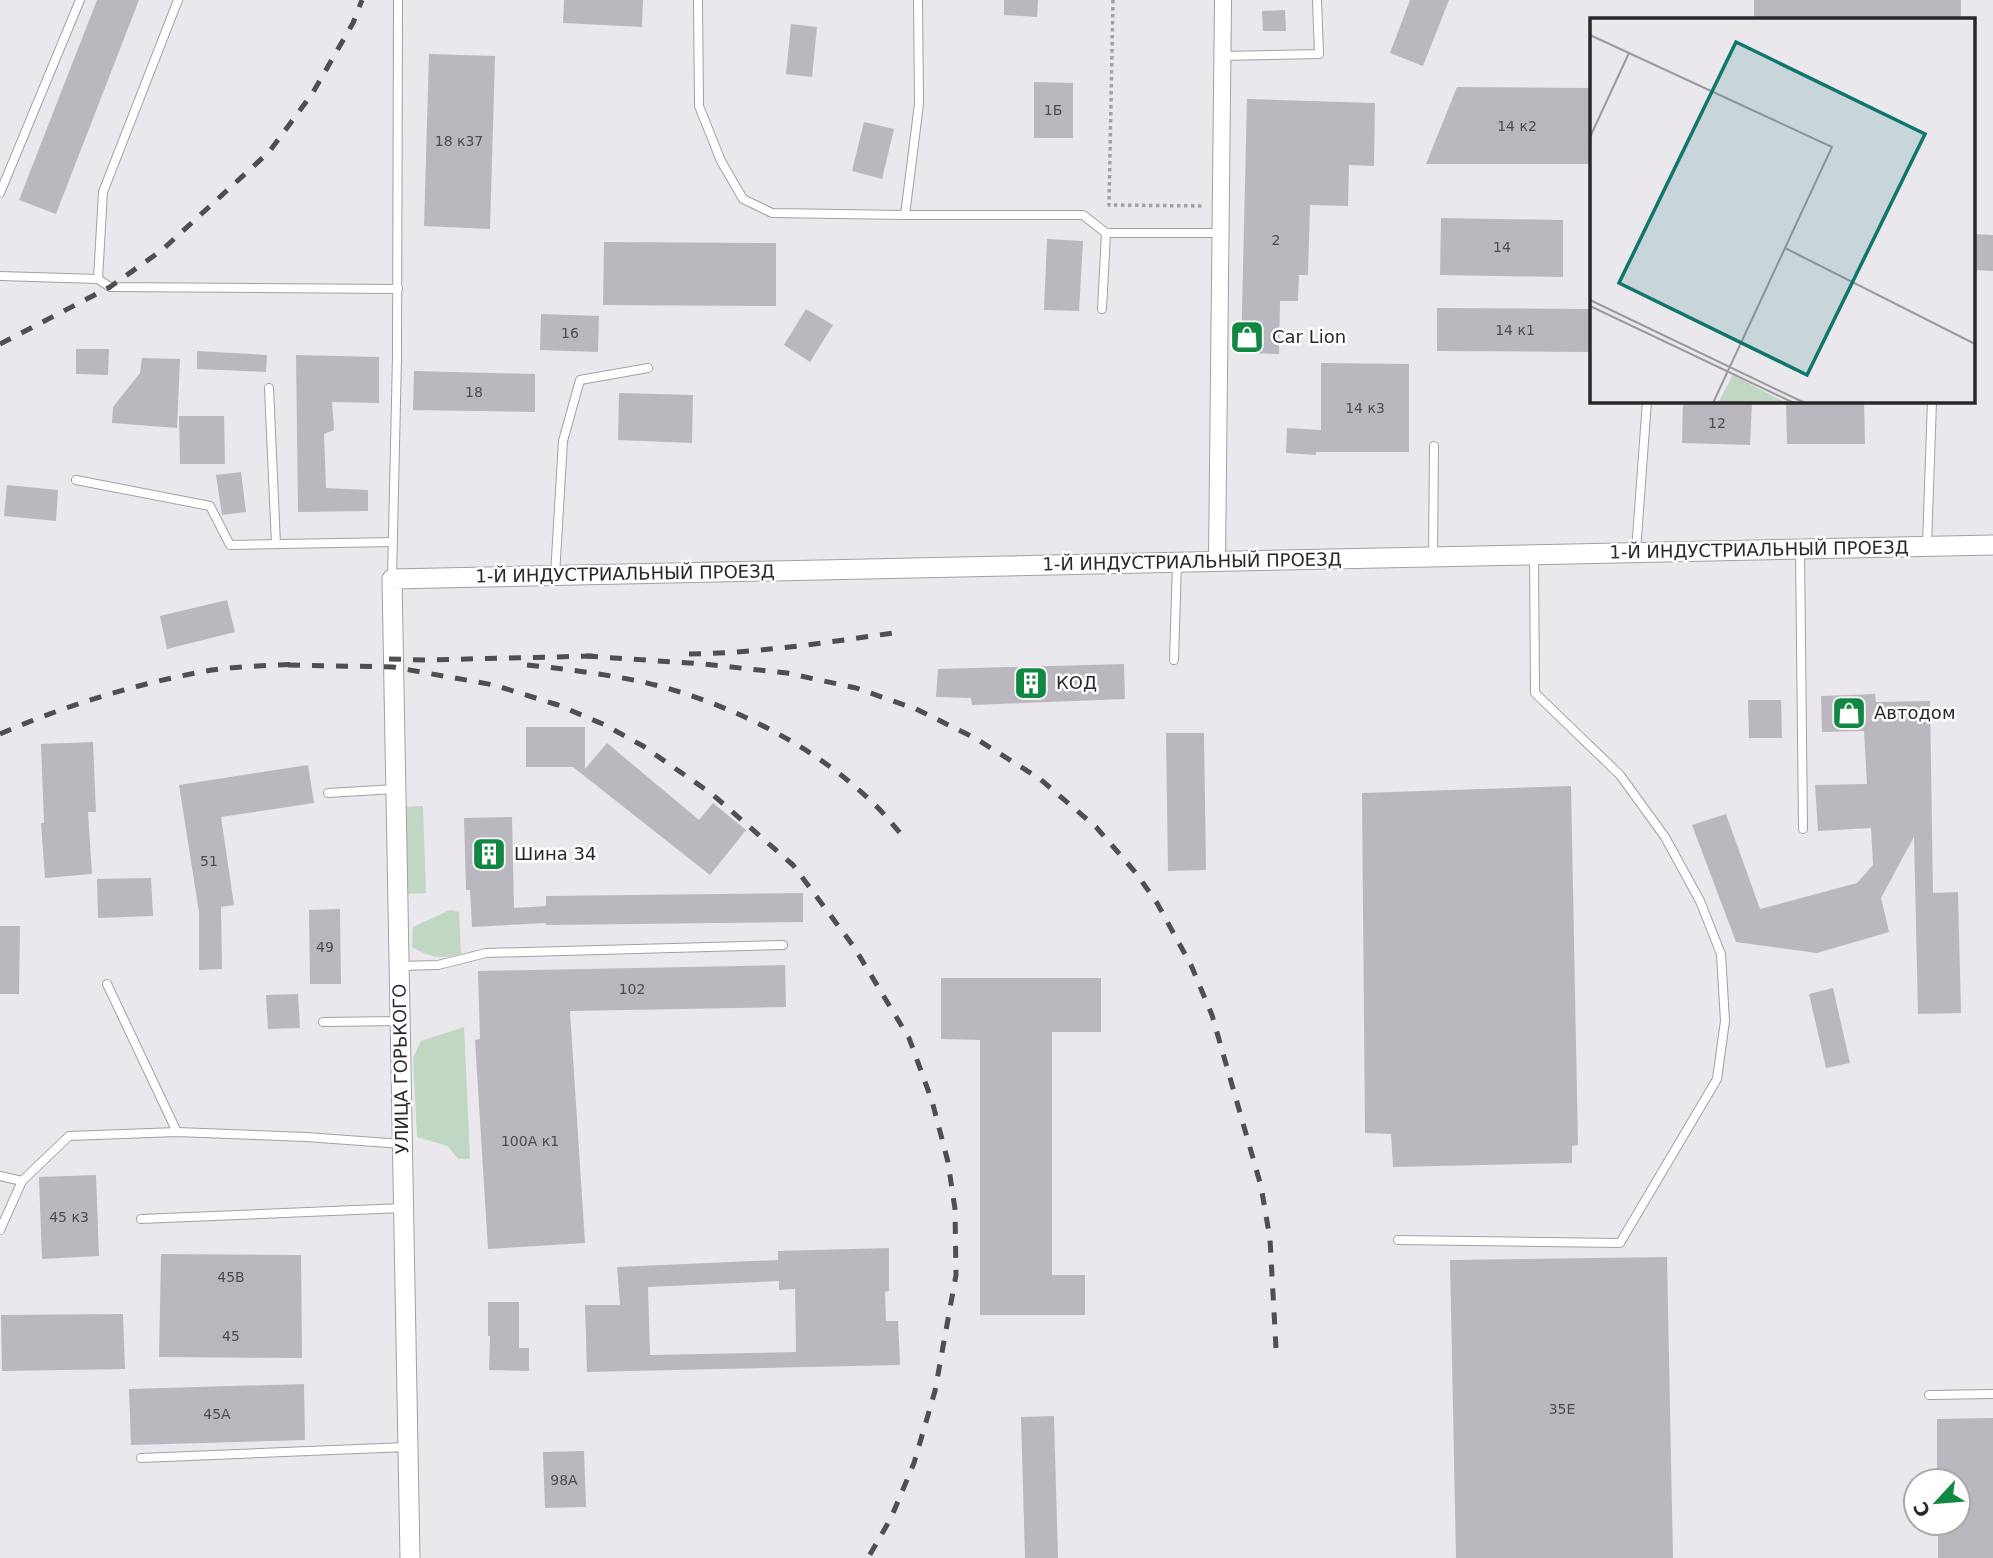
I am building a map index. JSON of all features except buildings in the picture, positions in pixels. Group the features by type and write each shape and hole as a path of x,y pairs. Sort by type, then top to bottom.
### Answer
{"street":[{"path":"1217,562 1223,0"},
{"name":"1-Й ИНДУСТРИАЛЬНЫЙ ПРОЕЗД","path":"391,579 1993,545"},
{"name":"УЛИЦА ГОРЬКОГО","path":"391,579 410,1558"}],"lane":[{"path":"0,193 80,0"},
{"path":"98,279 103,192 178,0"},
{"path":"391,579 398,289 398,0"},
{"path":"905,215 919,104 918,0"},
{"path":"1222,56 1319,54 1317,0"},
{"path":"698,1 699,106 721,161 743,199 772,212 1083,215 1106,233 1221,233"},
{"path":"1102,309 1106,233"},
{"path":"0,276 98,279 110,287 398,289"},
{"path":"555,575 563,441 580,380 648,368"},
{"path":"269,388 276,544"},
{"path":"1636,553 1647,402"},
{"path":"1927,547 1932,402"},
{"path":"1433,557 1434,446"},
{"path":"76,480 210,506 229,545 393,542"},
{"path":"1800,549 1803,829"},
{"path":"1398,1240 1620,1242 1717,1079 1725,1021 1721,954 1700,901 1657,827 1620,775 1535,693 1534,555"},
{"path":"1174,660 1177,562"},
{"path":"328,793 396,789"},
{"path":"399,966 438,964 486,953 783,945"},
{"path":"107,984 177,1132"},
{"path":"323,1022 400,1021"},
{"path":"0,1230 22,1181 69,1136 177,1132 402,1144"},
{"path":"0,1176 22,1181"},
{"path":"141,1219 403,1208"},
{"path":"1929,1395 1993,1394"},
{"path":"141,1458 407,1447"}],"path":[{"path":"1113,0 1109,205 1221,206"}],"green space":[{"path":"423,806 426,893 406,894 403,807"},
{"path":"450,910 459,912 461,954 436,956 412,947 413,927"},
{"path":"464,1027 470,1159 458,1159 448,1146 417,1137 413,1058 421,1041"}],"railway":[{"path":"0,344 110,287 162,250 269,152 312,94 353,23 362,0"},
{"path":"689,654 769,649 900,632"},
{"path":"586,656 787,673 856,688 916,709 975,738 1040,779 1096,827 1136,873 1157,903 1191,965 1212,1015 1261,1186 1270,1239 1276,1348"},
{"path":"389,659 595,656"},
{"path":"0,734 74,706 149,683 213,670 298,664"},
{"path":"288,665 393,667 494,685 558,705 605,725 643,746 712,794 793,865 854,947 909,1038 932,1101 948,1162 955,1209 956,1275 935,1391 914,1463 891,1518 868,1558"},
{"path":"527,665 643,682 674,690 736,713 823,762 873,803 902,835"}],"place":[{"name":"Car Lion","path":"1247,337"},
{"name":"КОД","path":"1031,683"},
{"name":"Автодом","path":"1849,713"},
{"name":"Шина 34","path":"489,854"}]}
